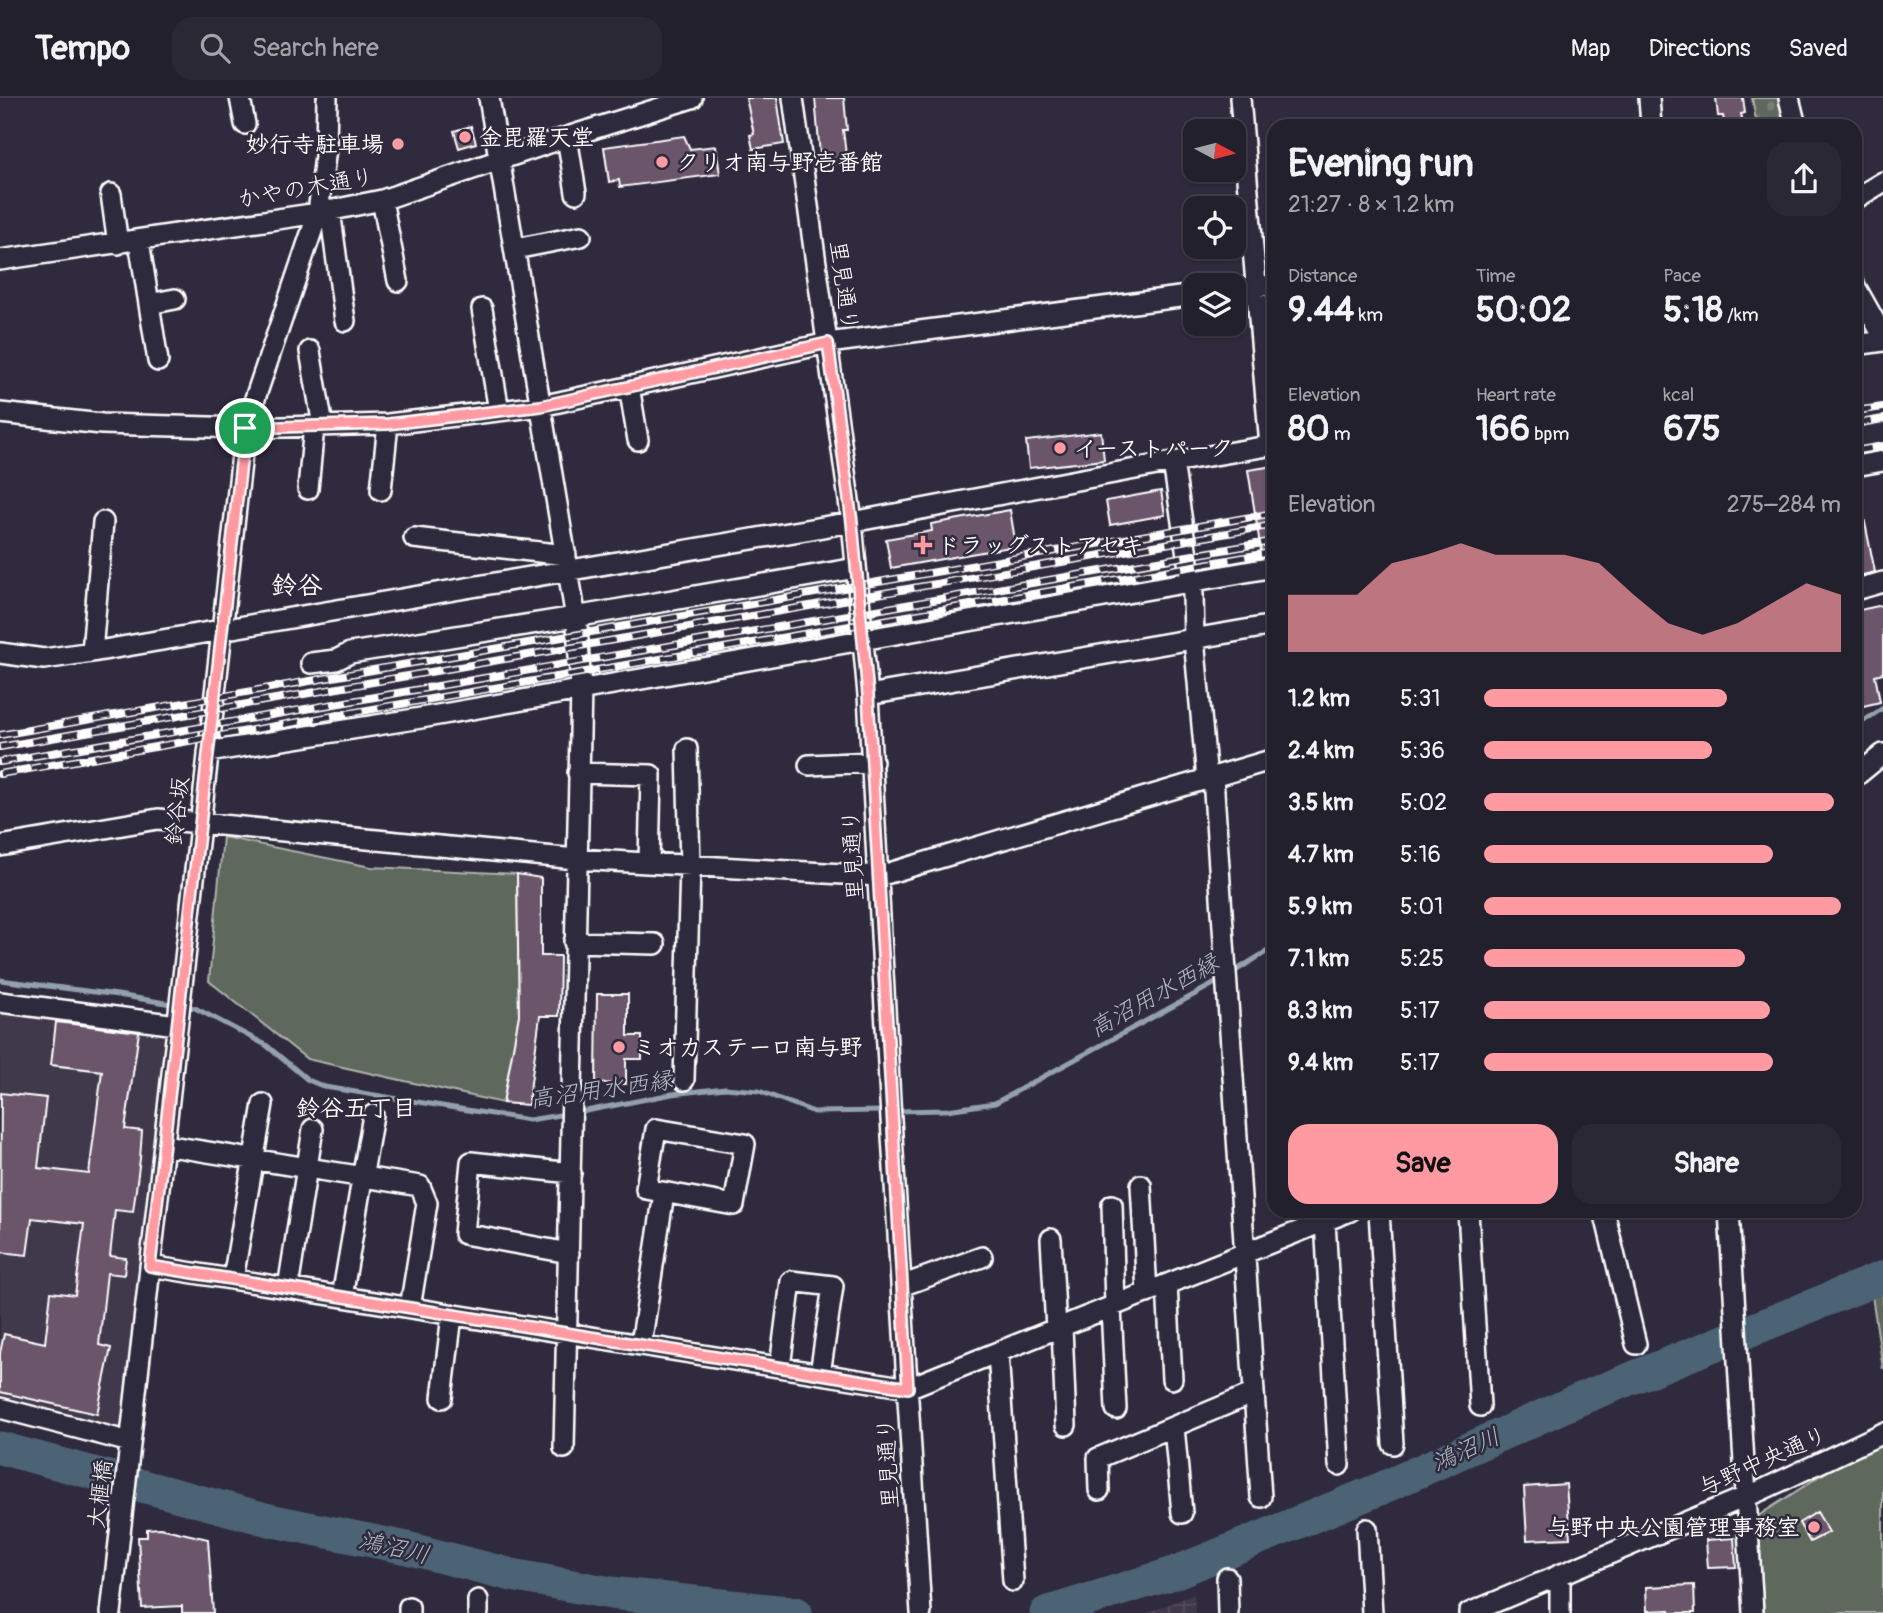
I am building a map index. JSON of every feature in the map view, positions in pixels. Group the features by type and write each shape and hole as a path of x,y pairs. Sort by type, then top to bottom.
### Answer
{"street":[{"path":"240,98 245,124"},
{"path":"327,98 324,211 345,321"},
{"path":"489,98 567,563 575,617 580,689 564,1448"},
{"name":"かやの木通り","path":"0,260 139,241 382,200 692,98"},
{"name":"里見通り","path":"793,98 852,522 868,695 921,1608"},
{"path":"1240,98 1265,286 1267,332"},
{"path":"1649,98 1650,119"},
{"path":"1789,98 1794,119"},
{"path":"567,137 576,193"},
{"path":"1862,195 1883,182"},
{"path":"111,194 118,244"},
{"path":"382,200 398,281"},
{"name":"鈴谷坂","path":"150,1266 245,428 324,211"},
{"path":"515,249 581,236"},
{"path":"139,241 158,361"},
{"path":"1246,288 1265,286"},
{"path":"0,413 102,424 245,428 388,424 541,406 828,343 1183,297"},
{"path":"149,304 175,299"},
{"path":"1862,299 1883,338 1862,343"},
{"path":"482,309 499,411"},
{"path":"309,489 319,426 310,351"},
{"path":"629,386 638,440"},
{"path":"381,490 388,424"},
{"path":"0,653 44,659 92,652 567,563 852,522 1267,447"},
{"path":"1862,465 1883,461"},
{"path":"1173,462 1191,582 1194,639 1210,778 1226,964 1261,1497"},
{"path":"92,652 103,522"},
{"path":"414,538 567,563"},
{"path":"311,663 336,660 350,653 856,568"},
{"path":"208,752 421,718 1267,568"},
{"path":"1862,588 1883,582"},
{"path":"868,695 1267,626"},
{"path":"684,1080 690,866 687,748"},
{"path":"1862,770 1883,754"},
{"path":"809,765 873,762"},
{"path":"0,846 158,819 576,859 879,876 1267,762"},
{"path":"578,773 651,775 649,863"},
{"path":"575,942 654,944"},
{"path":"0,1002 179,1012"},
{"path":"233,1279 263,1104"},
{"path":"342,1297 373,1115"},
{"path":"288,1288 313,1129"},
{"path":"656,1129 746,1144 734,1205 664,1193 646,1189 656,1129"},
{"path":"164,1145 420,1186 427,1203 410,1308"},
{"path":"569,1253 464,1234 471,1162 571,1173"},
{"path":"1141,1185 1147,1293"},
{"path":"640,1345 664,1193"},
{"path":"1112,1205 1116,1409"},
{"path":"150,1266 908,1388 1332,1218"},
{"path":"1379,1218 1393,1444"},
{"path":"1468,1218 1480,1406"},
{"path":"1606,1218 1636,1345"},
{"path":"1729,1218 1754,1613"},
{"path":"1325,1221 1339,1465"},
{"path":"1051,1239 1066,1425"},
{"path":"901,1286 982,1257"},
{"name":"大榧橋","path":"111,1613 150,1266"},
{"path":"780,1367 791,1281 833,1286 820,1374"},
{"path":"1167,1284 1172,1379"},
{"path":"442,1398 452,1315"},
{"path":"999,1352 1013,1581"},
{"path":"1099,1490 1098,1458 1254,1393"},
{"path":"0,1408 130,1443"},
{"path":"1174,1426 1182,1513"},
{"name":"与野中央通り","path":"1469,1613 1746,1496 1883,1433"},
{"path":"1367,1530 1372,1613"},
{"path":"1560,1574 1560,1613"},
{"path":"1227,1578 1228,1613"}],"shaded area":[{"path":"0,1009 162,1030 168,1037 126,1427 116,1431 0,1399"},
{"path":"1194,1594 1195,1613 1147,1613"}],"green space":[{"path":"1752,98 1780,98 1785,119 1756,119"},
{"path":"223,837 371,867 517,874 519,1015 503,1103 307,1059 209,981"},
{"path":"1883,1277 1883,1369 1870,1282"},
{"path":"1883,1435 1883,1613 1764,1613 1758,1516"}],"building":[{"path":"746,98 777,98 784,144 753,149 750,135 754,134"},
{"path":"815,98 844,98 847,130 843,130 847,163 821,166"},
{"path":"1716,98 1743,98 1745,113 1741,114 1742,119 1724,119 1723,116 1718,116"},
{"name":"金毘羅天堂","path":"471,126 476,143 459,148 454,131"},
{"name":"クリオ南与野壱番館","path":"684,136 690,149 716,146 720,174 620,187 619,180 609,182 604,147"},
{"name":"イーストパーク","path":"1101,432 1104,460 1029,468 1026,441"},
{"path":"1267,467 1267,556 1262,557 1248,470"},
{"path":"1161,491 1165,515 1110,525 1106,501"},
{"path":"1862,508 1875,572 1862,575"},
{"path":"1010,510 1016,546 891,568 886,539 932,531 931,524"},
{"path":"1883,605 1883,673 1875,675 1880,702 1862,706 1862,610"},
{"path":"517,874 541,878 541,956 560,956 559,1016 540,1016 528,1105 503,1103 519,1015"},
{"name":"ミオカステーロ南与野","path":"597,994 628,994 628,1036 642,1036 642,1059 626,1059 626,1084 596,1083"},
{"path":"56,1022 139,1032 125,1129 142,1131 140,1159 133,1212 115,1210 110,1256 126,1258 124,1275 107,1273 99,1345 111,1348 97,1414 0,1392 0,1353 4,1334 45,1343 51,1292 75,1295 84,1224 32,1218 27,1255 0,1252 1,1093 46,1098 38,1168 89,1174 102,1071 51,1065"},
{"path":"1566,1484 1570,1538 1527,1540 1524,1487"},
{"name":"与野中央公園管理事務室","path":"1817,1512 1829,1532 1810,1542 1799,1523"},
{"path":"160,1528 208,1539 213,1613 182,1613 182,1606 142,1608 138,1537 147,1537 147,1529"},
{"path":"1734,1538 1736,1567 1708,1568 1706,1540"},
{"path":"1694,1585 1695,1613 1647,1611 1646,1587"}],"waterway":[{"name":"高沼用水西縁","path":"1862,722 1883,708"},
{"name":"高沼用水西縁","path":"1232,973 1267,951"},
{"name":"高沼用水西縁","path":"0,980 195,1008 266,1045 308,1080 325,1087 529,1120 566,1114"},
{"name":"高沼用水西縁","path":"895,1111 947,1110 995,1103 1221,980"},
{"name":"高沼用水西縁","path":"576,1113 672,1094 725,1088 759,1091 814,1112 885,1111"},
{"name":"鴻沼川","path":"1046,1613 1174,1573 1380,1489 1580,1399 1883,1277"},
{"name":"鴻沼川","path":"0,1448 269,1520 407,1548 512,1575 611,1593 796,1613"}],"railway":[{"path":"1862,410 1883,407"},
{"path":"1862,423 1883,419"},
{"path":"1862,450 1883,446"},
{"path":"0,735 1267,514"},
{"path":"0,747 1267,526"},
{"path":"0,762 1267,542"},
{"path":"0,774 1267,553"}],"place":[{"name":"金毘羅天堂","path":"465,137"},
{"name":"妙行寺駐車場","path":"398,144"},
{"name":"クリオ南与野壱番館","path":"662,162"},
{"name":"イーストパーク","path":"1060,448"},
{"name":"ドラッグストアセキ","path":"923,545"},
{"name":"ミオカステーロ南与野","path":"619,1047"},
{"name":"与野中央公園管理事務室","path":"1814,1527"}],"district":[{"name":"鈴谷","path":"297,586"},
{"name":"鈴谷五丁目","path":"356,1108"}],"route":[{"path":"828,343 852,522 868,695 908,1388 150,1266 245,428 388,424 541,406 828,343"}]}
